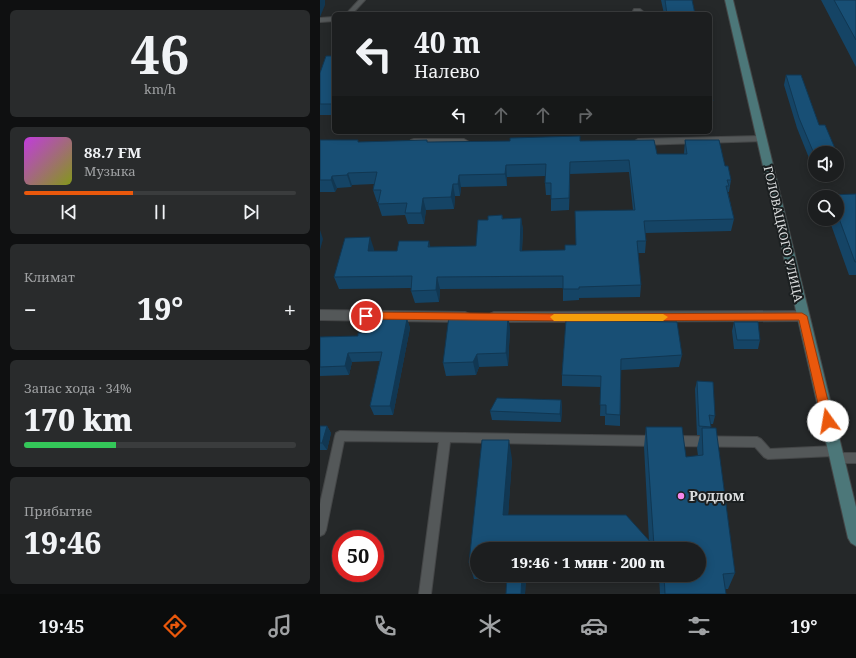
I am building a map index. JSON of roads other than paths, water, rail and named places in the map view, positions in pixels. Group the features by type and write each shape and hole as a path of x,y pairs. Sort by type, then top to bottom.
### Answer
{"main road":[{"name":"ГОЛОВАЦКОГО УЛИЦА","path":"730,0 802,316 856,538"}],"street":[{"path":"626,142 657,137 761,139"},
{"path":"403,142 475,142"},
{"path":"320,315 481,317 802,316"}],"lane":[{"path":"352,12 362,0"},
{"path":"320,20 332,19"},
{"path":"320,530 340,436 757,442 768,454 836,454 856,458"},
{"path":"426,594 445,438"}],"place":[{"name":"Роддом","path":"681,496"}]}
